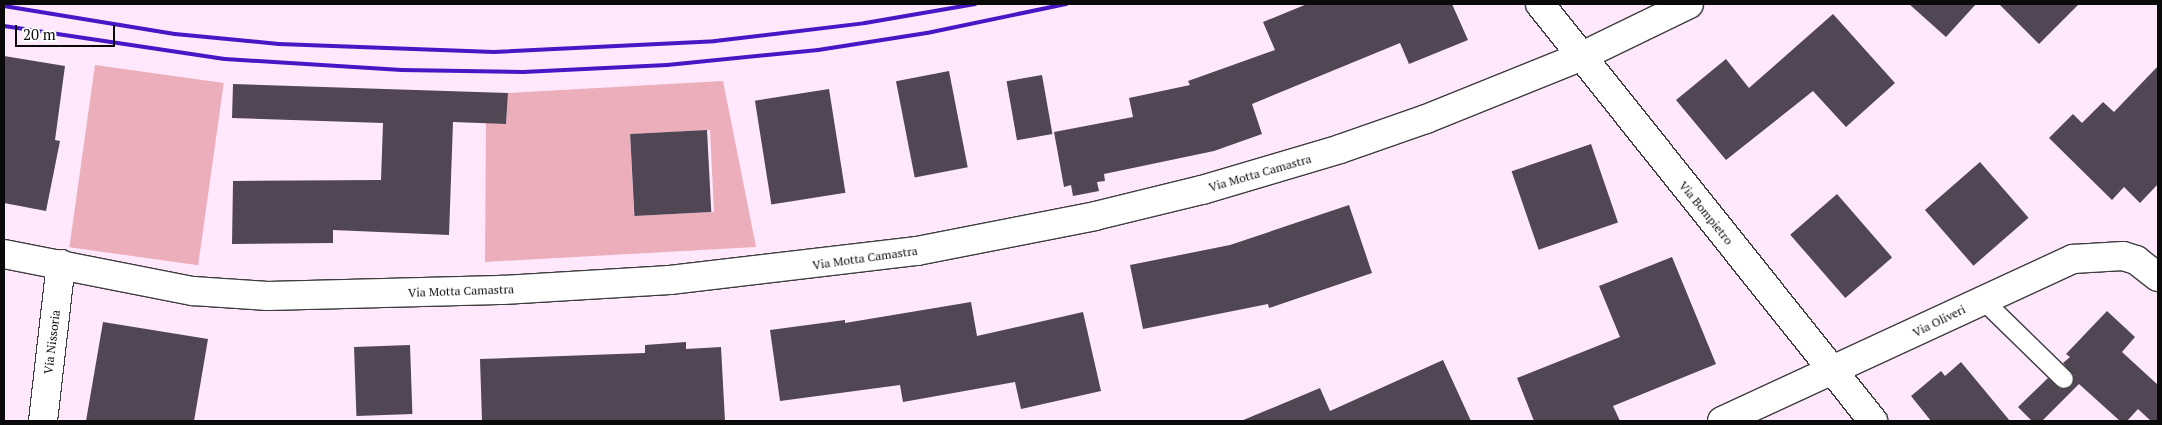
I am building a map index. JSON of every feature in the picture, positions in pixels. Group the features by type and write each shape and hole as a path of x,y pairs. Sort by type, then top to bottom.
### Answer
{"street":[{"name":"Via Bompietro","path":"1540,4 1580,57 1873,421"},
{"name":"Via Motta Camastra","path":"4,254 193,291 268,296 588,285 700,278 857,259 1052,226 1239,180 1417,122 1580,57 1689,4"},
{"name":"Via Oliveri","path":"1722,421 2060,264 2097,255 2123,256 2136,260 2158,276"},
{"name":"Via Nissoria","path":"43,421 61,264"}],"lane":[{"path":"1983,300 2064,379"}],"shaded area":[{"path":"95,65 224,83 198,265 69,247"},
{"path":"723,81 756,247 485,262 486,123 506,124 508,93","holes":["710,130 714,212 634,216 630,134"]}],"building":[{"path":"1307,4 1452,4 1468,40 1409,64 1400,43 1252,104 1262,134 1214,151 1104,174 1105,181 1097,182 1099,191 1073,196 1071,185 1064,187 1054,132 1133,117 1129,98 1190,85 1188,81 1275,50 1263,22"},
{"path":"1909,4 1976,4 1946,37"},
{"path":"1999,4 2079,4 2039,44"},
{"path":"1833,14 1895,83 1846,127 1813,91 1726,160 1676,100 1726,59 1749,88"},
{"path":"4,56 65,66 55,140 60,141 46,211 4,203"},
{"path":"2158,66 2158,184 2140,203 2124,187 2112,200 2049,138 2073,114 2082,123 2103,102 2114,112"},
{"path":"949,71 968,167 915,178 896,81"},
{"path":"1042,75 1052,134 1017,140 1007,81"},
{"path":"233,84 508,93 506,124 453,122 449,235 333,230 333,243 232,244 233,181 381,180 383,123 232,118"},
{"path":"829,89 845,193 771,204 755,101"},
{"path":"707,130 711,212 634,216 630,134"},
{"path":"1591,144 1618,222 1539,250 1512,171"},
{"path":"1980,162 2029,218 1973,266 1925,210"},
{"path":"1837,194 1892,257 1845,298 1790,235"},
{"path":"1349,205 1372,273 1269,308 1268,304 1143,329 1130,265 1230,245"},
{"path":"1672,257 1716,364 1613,406 1620,421 1534,421 1517,378 1620,337 1599,286"},
{"path":"971,302 977,336 1083,312 1101,391 1021,409 1015,382 903,402 900,385 780,401 770,330 845,320 845,323"},
{"path":"2107,311 2135,337 2122,352 2158,385 2158,421 2151,421 2138,409 2127,421 2120,421 2079,384 2042,421 2032,421 2018,407 2048,378 2061,389 2072,386 2074,376 2063,363 2070,357 2066,354"},
{"path":"103,322 208,339 194,421 86,421"},
{"path":"686,342 686,349 721,347 725,421 482,421 480,359 645,353 645,345"},
{"path":"410,345 412,414 356,416 354,347"},
{"path":"1443,360 1471,421 1241,421 1320,388 1330,411"},
{"path":"1961,362 2010,421 1931,421 1911,396 1941,371 1945,376"}],"railway":[{"path":"4,6 175,34 279,44 494,52 715,41 865,23 975,4"},
{"path":"4,26 225,59 402,70 523,72 667,65 818,50 927,33 1066,4"}]}
